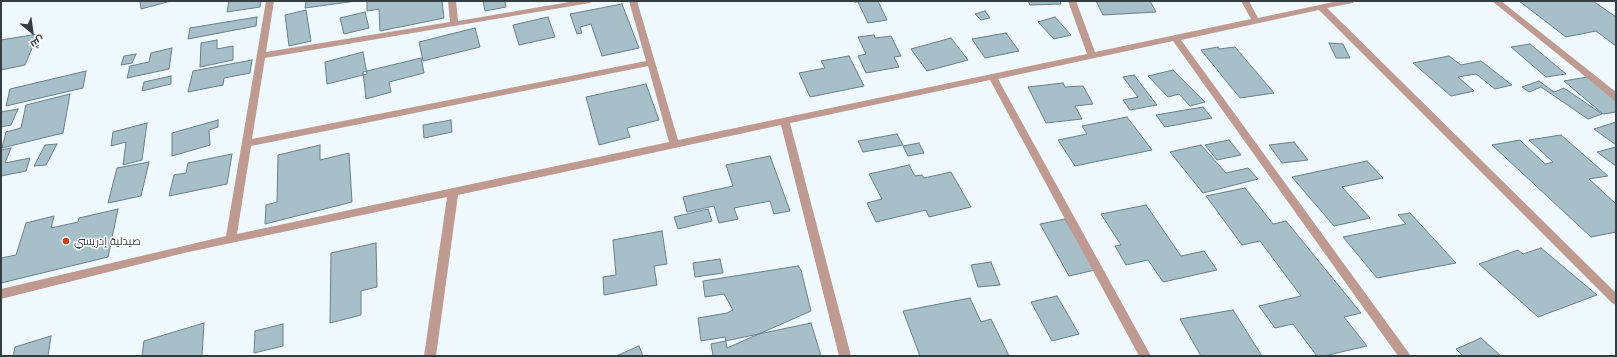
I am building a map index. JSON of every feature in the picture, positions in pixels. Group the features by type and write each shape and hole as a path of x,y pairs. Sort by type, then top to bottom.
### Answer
{"street":[{"path":"231,239 270,1"},
{"path":"452,1 454,24"},
{"path":"261,56 590,1"},
{"path":"633,1 675,144"},
{"path":"1072,1 1092,56"},
{"path":"1245,1 1256,21"},
{"path":"1,294 184,249 1350,1"},
{"path":"1496,1 1616,97"},
{"path":"1321,7 1616,300"},
{"path":"1175,38 1405,356"},
{"path":"246,143 651,63"},
{"path":"992,77 1145,356"},
{"path":"785,121 845,356"},
{"path":"430,356 454,192"}],"building":[{"path":"140,1 171,1 141,9"},
{"path":"229,1 261,1 260,7 227,12"},
{"path":"306,1 356,1 305,8"},
{"path":"367,1 442,1 444,18 380,31 379,9 367,11"},
{"path":"483,1 505,1 506,7 485,11"},
{"path":"853,1 878,1 887,20 868,23 858,2"},
{"path":"1028,1 1060,1 1061,4 1030,5"},
{"path":"1096,1 1150,1 1156,12 1103,15"},
{"path":"1519,1 1593,1 1616,17 1616,46 1596,31 1566,37"},
{"path":"622,4 639,48 602,56 591,24 580,27 582,33 577,34 570,14"},
{"path":"306,10 311,41 289,46 285,15"},
{"path":"985,11 990,18 981,20 975,14"},
{"path":"365,12 369,28 344,34 340,18"},
{"path":"257,17 256,26 188,39 190,28"},
{"path":"548,17 555,37 519,45 513,25"},
{"path":"1055,17 1071,35 1054,39 1038,22"},
{"path":"475,28 480,47 423,61 419,42"},
{"path":"1006,33 1019,51 985,58 972,39"},
{"path":"38,34 25,65 1,70 1,40"},
{"path":"874,35 875,38 891,36 901,56 894,57 899,67 866,73 858,56 866,54 858,37"},
{"path":"951,38 968,60 927,71 911,49"},
{"path":"217,40 217,49 233,46 233,60 200,67 201,43"},
{"path":"1329,43 1343,44 1350,58 1336,58"},
{"path":"1530,44 1566,74 1546,77 1511,47"},
{"path":"1218,47 1219,49 1235,47 1274,93 1240,98 1201,50"},
{"path":"172,48 169,69 127,78 130,66 149,62 151,53"},
{"path":"363,52 367,74 327,84 325,62"},
{"path":"136,54 132,63 121,65 124,56"},
{"path":"849,56 864,86 810,97 799,73 825,68 821,61"},
{"path":"1449,56 1461,65 1481,61 1512,85 1495,89 1476,74 1458,77 1474,91 1451,96 1413,63"},
{"path":"421,58 424,73 389,82 391,92 366,99 363,72"},
{"path":"252,60 250,73 224,78 223,85 188,92 193,71"},
{"path":"1173,70 1205,102 1190,106 1179,94 1168,97 1148,76"},
{"path":"86,71 83,88 6,106 10,89"},
{"path":"1134,75 1157,105 1130,110 1123,100 1138,97 1123,77"},
{"path":"171,76 171,84 142,91 144,82"},
{"path":"1587,77 1616,101 1616,112 1603,114 1564,81"},
{"path":"1539,81 1554,92 1564,88 1602,114 1588,119 1541,87 1529,92 1522,87"},
{"path":"1063,83 1065,87 1083,86 1093,104 1075,106 1082,119 1046,123 1028,87"},
{"path":"646,84 659,120 627,128 630,137 599,145 586,97"},
{"path":"70,94 63,133 2,148 6,132 21,128 26,105"},
{"path":"1203,107 1212,118 1165,127 1156,115"},
{"path":"18,109 11,125 1,127 1,112"},
{"path":"1127,117 1152,150 1075,166 1058,140 1087,134 1082,126"},
{"path":"218,120 218,127 209,130 210,145 172,156 172,133"},
{"path":"451,120 452,132 424,138 423,125"},
{"path":"1616,122 1616,145 1594,129"},
{"path":"147,123 142,160 123,165 126,142 111,146 113,132"},
{"path":"897,134 903,145 863,152 858,141"},
{"path":"1561,135 1608,176 1589,179 1616,204 1616,232 1591,237 1492,145 1520,140 1545,164 1553,162 1529,140"},
{"path":"1229,140 1241,155 1217,160 1205,145"},
{"path":"1294,142 1308,160 1282,163 1269,145"},
{"path":"919,143 924,153 908,156 903,146"},
{"path":"57,144 46,165 34,166 45,145"},
{"path":"320,145 320,160 349,153 352,202 265,224 266,205 277,202 278,155"},
{"path":"1201,145 1226,173 1248,168 1258,179 1203,193 1170,152"},
{"path":"1616,147 1616,166 1597,152"},
{"path":"11,148 5,163 30,158 26,171 1,176 1,150"},
{"path":"232,154 227,184 169,196 174,175 186,173 188,163"},
{"path":"770,156 790,211 774,214 770,201 734,208 738,219 719,223 714,206 687,212 683,197 733,186 726,165"},
{"path":"1367,161 1383,178 1342,187 1370,218 1334,226 1292,177"},
{"path":"149,162 141,196 108,203 117,168"},
{"path":"909,165 915,176 922,175 924,178 951,172 971,207 929,217 926,210 876,222 867,203 882,199 869,174"},
{"path":"1245,188 1273,224 1286,221 1361,313 1344,317 1367,346 1324,356 1317,356 1293,324 1275,328 1259,306 1301,296 1260,241 1242,245 1206,196"},
{"path":"1146,205 1181,256 1204,251 1217,270 1163,282 1148,260 1126,265 1115,246 1121,245 1101,214"},
{"name":"صيدلية إدريسي","path":"118,209 108,257 1,283 1,258 16,255 26,223 54,216 51,228 78,222 79,218"},
{"path":"708,209 712,221 678,229 674,217"},
{"path":"1410,213 1456,263 1377,278 1343,237 1406,224 1398,215"},
{"path":"1065,219 1095,270 1069,276 1040,224"},
{"path":"662,231 667,264 654,266 657,285 604,295 603,277 616,275 613,240"},
{"path":"376,243 377,287 361,291 361,315 330,323 331,253"},
{"path":"1541,248 1597,295 1538,317 1479,264 1518,250 1523,254"},
{"path":"720,259 723,273 695,277 693,263"},
{"path":"991,262 1000,285 978,287 971,265"},
{"path":"798,266 801,270 811,311 727,348 725,337 701,341 698,318 727,313 733,310 724,294 705,297 703,281"},
{"path":"1057,296 1079,334 1052,341 1031,302"},
{"path":"970,298 981,322 991,319 1009,356 920,356 903,311"},
{"path":"1233,310 1262,356 1201,356 1180,319"},
{"path":"204,323 202,356 142,356 144,341"},
{"path":"811,323 821,356 713,356 711,344"},
{"path":"283,324 283,346 254,353 255,331"},
{"path":"51,336 48,356 13,356 15,347"},
{"path":"1481,338 1501,356 1463,356 1456,349"},
{"path":"639,346 643,356 616,356"}],"place":[{"name":"صيدلية إدريسي","path":"66,241"}]}
